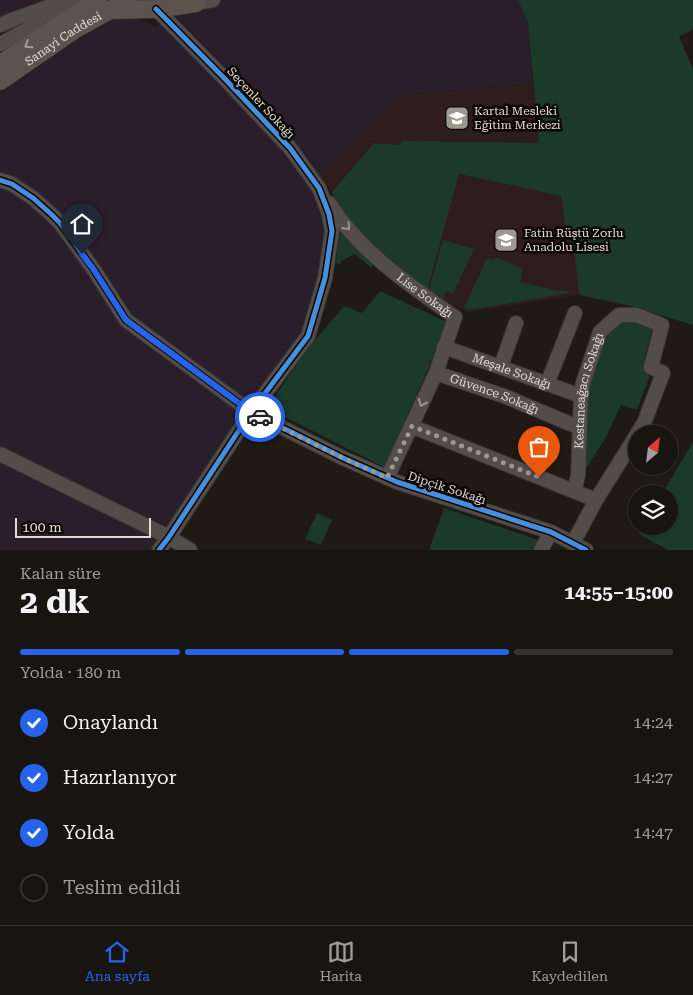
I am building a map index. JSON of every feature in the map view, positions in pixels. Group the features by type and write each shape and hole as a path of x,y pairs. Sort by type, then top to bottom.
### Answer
{"main road":[{"name":"Sanayi Caddesi","path":"0,64 105,5 128,0"},
{"path":"105,5 156,9 189,2"},
{"name":"Sanayi Caddesi","path":"0,82 74,30 105,5"}],"street":[{"path":"0,25 68,0"},
{"path":"0,44 67,10 81,0"},
{"path":"189,2 213,0"},
{"name":"Seçenler Sokağı","path":"156,9 290,148 319,188 332,231 325,278 308,336 251,412 169,538 159,550"},
{"name":"Dipçik Sokağı","path":"0,180 12,184 32,198 60,223 94,270 126,320 251,412 396,482 551,532 586,550"},
{"name":"Lise Sokağı","path":"319,188 337,216 386,266 455,317 436,373 387,478"},
{"path":"547,384 575,313"},
{"name":"Kestaneağacı Sokağı","path":"574,491 578,476 583,382 600,332 619,315 636,315 662,325 651,367 663,373 643,425"},
{"path":"501,366 516,323"},
{"name":"Meşale Sokağı","path":"444,347 582,396"},
{"name":"Güvence Sokağı","path":"436,373 504,396 580,428"},
{"path":"412,426 596,500"},
{"name":"Kestaneağacı Sokağı","path":"573,543 596,500 628,449"},
{"path":"1,458 169,538 190,550"},
{"path":"542,550 551,532"}],"shaded area":[{"path":"0,0 44,0 0,17"},
{"path":"185,0 518,0 528,23 533,84 402,95 320,175 309,183 331,229 303,333 155,550 0,550 0,85 71,39 126,11 155,27 186,4"},
{"name":"Kartal Mesleki Eğitim Merkezi","path":"533,84 539,143 402,141 399,145 374,143 332,192 320,175 402,95"},
{"name":"Fatin Rüştü Zorlu Anadolu Lisesi","path":"459,174 562,196 565,224 575,257 579,295 467,312 427,291"}],"green space":[{"path":"518,0 693,0 693,30 679,36 693,69 693,325 631,306 579,295 575,257 565,224 561,196 459,174 427,291 384,258 355,227 333,198 332,192 374,143 399,145 402,141 539,143 528,23"},
{"path":"343,234 373,265 371,268 355,254 341,261 341,264 336,263 339,235"},
{"path":"443,240 474,249 453,294 446,291 443,298 429,290"},
{"path":"495,257 522,268 520,282 555,290 569,291 569,293 470,310 464,308 487,258 494,260"},
{"path":"380,291 449,323 384,467 271,410 271,402 311,345 344,306 362,313"},
{"path":"618,320 654,324 644,359 649,378 637,410 621,405 606,437 583,473 584,396 602,335"},
{"path":"693,442 693,550 668,550 641,535 678,535 678,485 667,485 673,475 678,475 678,467"},
{"path":"444,508 541,541 536,550 429,550"},
{"path":"317,513 332,520 321,545 305,539"}],"cycle path":[{"path":"156,9 290,148 319,188 329,214 332,231 325,278 308,336 251,412 159,550"},
{"path":"0,180 12,184 33,198 60,223 94,270 126,320 251,412 343,458 397,482 551,532 586,550"}],"way so far":[{"path":"260,417 387,478 412,426 539,477"}],"place":[{"name":"Kartal Mesleki Eğitim Merkezi","path":"457,118"},
{"name":"Fatin Rüştü Zorlu Anadolu Lisesi","path":"506,240"}],"route":[{"path":"82,254 126,320 260,417"}]}
